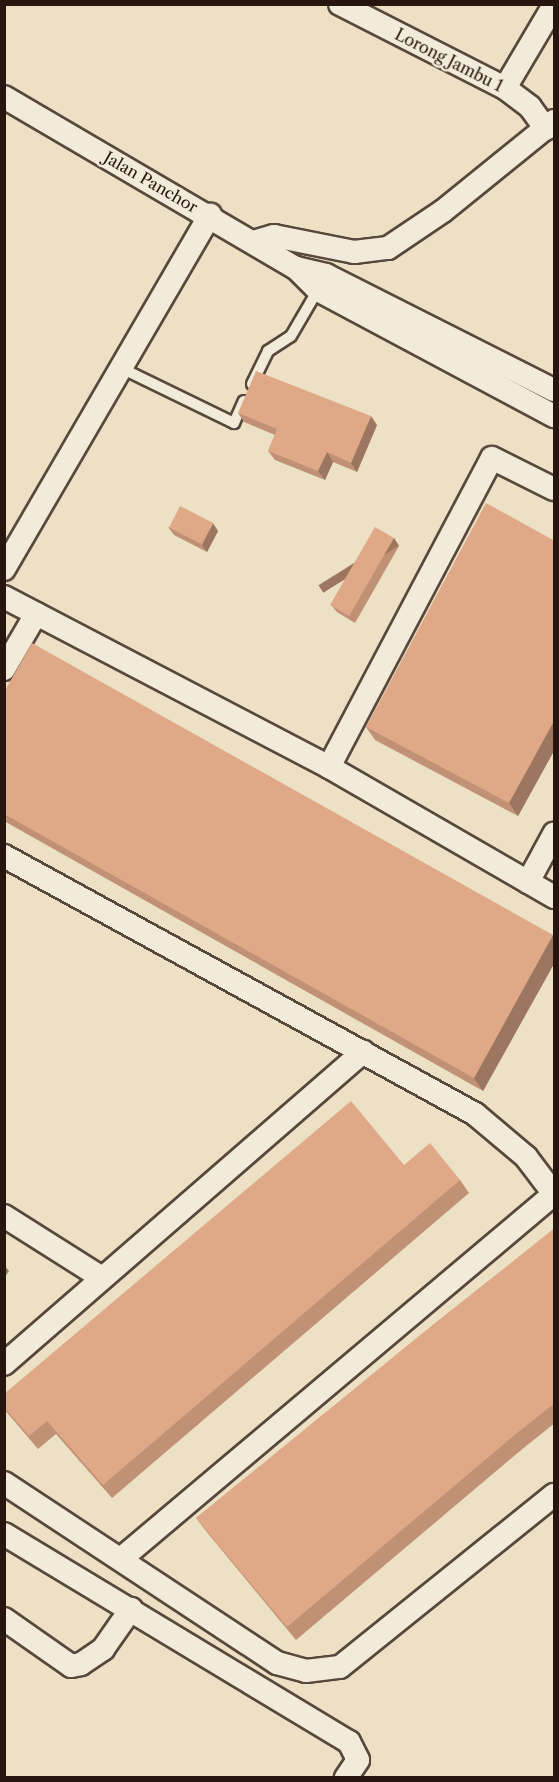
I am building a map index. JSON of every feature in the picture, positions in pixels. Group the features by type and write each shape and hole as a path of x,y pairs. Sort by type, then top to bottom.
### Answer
{"street":[{"name":"Lorong Jambu 1","path":"340,4 505,88 550,125"},
{"path":"505,88 555,5"},
{"name":"Jalan Panchor","path":"4,97 555,416"},
{"path":"253,242 274,236 354,252 388,248 443,211 550,125"},
{"path":"4,569 119,367 210,216"},
{"name":"Jalan Panchor","path":"322,282 555,390"},
{"path":"329,767 492,458 555,489"},
{"path":"4,597 329,767 555,897"},
{"path":"4,669 36,614"},
{"path":"528,882 555,834"},
{"path":"4,856 475,1114 526,1157 554,1194 122,1558"},
{"path":"4,1364 363,1052"},
{"path":"4,1216 102,1278"},
{"path":"4,1483 122,1558 277,1663 306,1671 340,1667 555,1495"},
{"path":"4,1534 349,1742 358,1760 346,1778"},
{"path":"4,1619 71,1666 81,1664 104,1649 131,1609"}],"lane":[{"path":"119,367 234,423 268,351 291,336 322,282"}],"building":[{"path":"256,371 371,416 351,463 327,452 318,471 268,451 277,429 238,413"},
{"path":"486,503 555,541 555,719 509,803 366,727"},
{"path":"180,506 213,523 202,544 169,527"},
{"path":"375,527 394,538 349,616 330,605"},
{"path":"32,643 553,935 474,1078 4,814 4,692"},
{"path":"351,1101 404,1165 430,1143 460,1180 103,1485 47,1421 29,1436 4,1407 4,1394"},
{"path":"555,1228 555,1403 287,1627 196,1518"}]}
